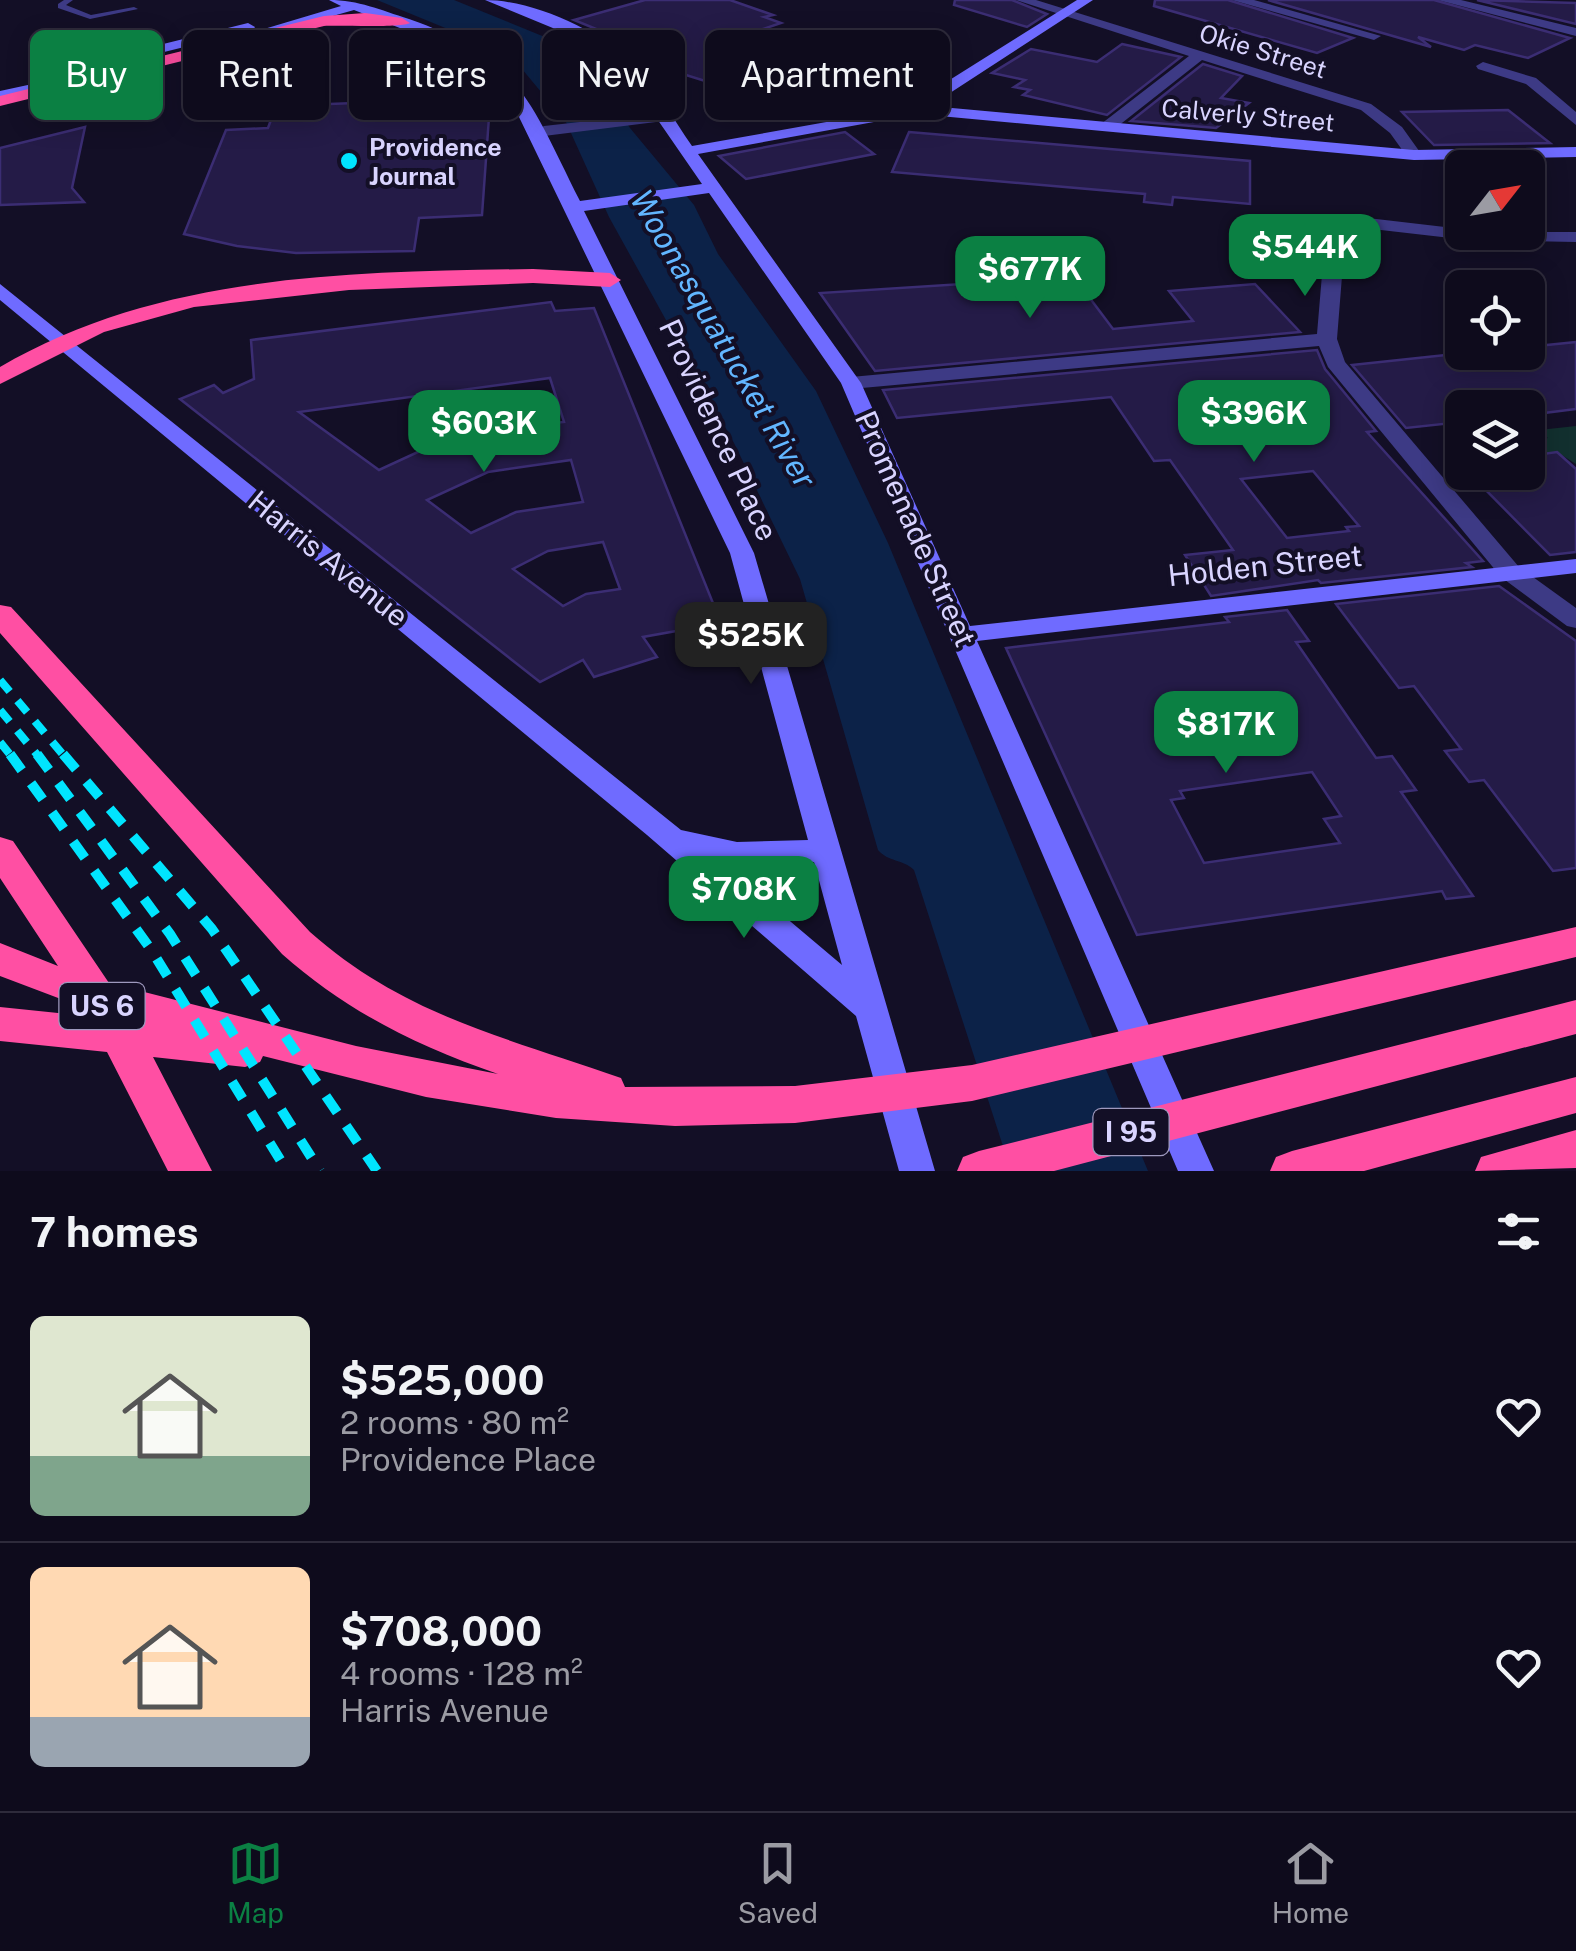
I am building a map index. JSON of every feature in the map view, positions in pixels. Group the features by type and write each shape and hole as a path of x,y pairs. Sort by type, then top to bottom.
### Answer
{"highway":[{"path":"0,94 143,69 316,23 357,18 402,23"},
{"path":"0,377 68,338 126,315 190,298 264,288 548,275 610,280"},
{"path":"0,614 296,944 341,982 407,1018 488,1052 666,1108"},
{"name":"US 6","path":"0,850 102,1005 190,1171"},
{"path":"0,958 72,986 337,1059 499,1092 666,1108 772,1106 904,1094 1036,1070 1576,942"},
{"name":"I 95","path":"979,1171 1576,1017"},
{"path":"0,1024 337,1059"},
{"path":"1293,1171 1576,1095"},
{"path":"1497,1171 1576,1149"}],"main road":[{"path":"950,87 1086,0"},
{"name":"Promenade Street","path":"495,1 564,27 616,55 644,85 851,383 1196,1171"},
{"path":"0,94 298,9 355,2"},
{"path":"0,94 136,65 355,2"},
{"name":"Providence Place","path":"355,2 465,50 499,72 516,93 584,205 610,280 742,554 917,1171"},
{"name":"Calverly Street","path":"950,112 1414,154 1576,152"},
{"path":"690,150 855,120"},
{"path":"584,205 716,188"},
{"name":"Harris Avenue","path":"0,290 658,826 871,1009"},
{"name":"Holden Street","path":"962,635 1576,566"},
{"name":"Harris Avenue","path":"658,826 712,853 765,856 826,850"}],"street":[{"name":"Okie Street","path":"1023,0 1366,107 1381,116 1414,154"},
{"path":"1239,0 1374,36"},
{"path":"1445,0 1576,32"},
{"path":"1107,127 1200,55"},
{"path":"1483,66 1531,81 1576,120"},
{"path":"551,130 645,120"},
{"path":"1576,237 1468,235 1342,220 1335,226 1327,338 1335,363 1510,572 1576,620"},
{"path":"851,383 1327,338"}],"lane":[{"path":"69,0 60,6 90,17 129,10"},
{"path":"1333,242 1378,240"}],"green space":[{"path":"1576,426 1576,464 1557,452 1545,454 1548,438 1545,429"}],"water":[{"path":"377,0 454,0 542,36 542,93 522,69 522,30 450,30"},
{"name":"Woonasquatucket River","path":"625,120 694,205 718,254 816,391 888,543 1148,1171 1011,1171 914,870 878,850 800,579 734,443 609,217 566,122"}],"building":[{"path":"645,0 730,0 773,15 764,17 781,23 766,28 772,30 705,30 705,81 685,75 685,30 599,30 574,20"},
{"path":"955,0 1012,0 1047,14 1027,27 954,5"},
{"path":"1155,0 1228,0 1353,38 1317,53 1154,6"},
{"path":"1268,0 1434,0 1570,38 1528,58 1475,45 1464,50 1418,37 1431,47"},
{"path":"1477,0 1576,3 1576,24"},
{"path":"1122,44 1181,57 1107,115 1023,95 1030,90 1014,87 1025,80 992,73 1031,49 1097,62"},
{"path":"1203,64 1242,76 1221,98 1249,103 1216,128 1131,121"},
{"name":"Providence Journal","path":"349,103 349,120 489,120 482,215 419,218 414,251 296,253 184,234 226,130 268,128 271,120 329,120 329,104"},
{"path":"1508,110 1550,143 1434,145 1402,112"},
{"path":"85,127 72,188 84,202 0,205 0,148"},
{"path":"845,132 874,154 746,179 719,156"},
{"path":"909,132 1250,161 1250,204 1173,197 1172,205 1144,202 1145,194 892,172"},
{"path":"1074,277 1113,329 1193,321 1169,291 1255,284 1300,332 875,371 820,293"},
{"path":"551,302 555,311 594,308 721,623 643,637 657,657 594,677 583,660 540,682 180,399 214,385 223,393 254,379 251,340","holes":["550,378 564,422 477,431 476,435 446,439 379,470 299,412","571,460 583,502 516,512 471,533 427,500 488,472","603,542 620,589 586,594 563,606 513,569 548,551"]},
{"path":"1576,342 1576,409 1545,413 1545,390 1445,390 1445,424 1406,428 1352,365 1445,355 1445,370 1545,370 1545,345"},
{"path":"1317,350 1325,369 1376,431 1367,432 1483,561 1466,563 1472,567 1321,583 1318,580 1211,596 1185,555 1233,550 1170,460 1154,461 1111,397 897,418 883,390","holes":["1313,471 1359,526 1346,527 1349,531 1287,538 1241,479"]},
{"path":"1557,452 1576,469 1576,552 1550,555 1486,490 1545,490 1545,454"},
{"path":"1499,586 1576,641 1576,868 1553,871 1484,780 1469,782 1445,751 1461,749 1414,686 1399,688 1336,604"},
{"path":"1287,610 1309,641 1296,642 1376,758 1392,756 1416,790 1401,792 1473,896 1446,899 1442,891 1137,935 1006,648 1229,622 1225,617","holes":["1312,772 1341,816 1324,819 1340,843 1204,863 1171,800 1184,798 1180,791"]}],"railway":[{"path":"0,680 65,757"},
{"path":"0,710 39,757"},
{"path":"0,742 12,757"},
{"path":"10,754 152,951 287,1171"},
{"path":"37,754 170,934 320,1171"},
{"path":"63,754 212,929 377,1171"}],"place":[{"name":"Providence Journal","path":"349,161"}]}
